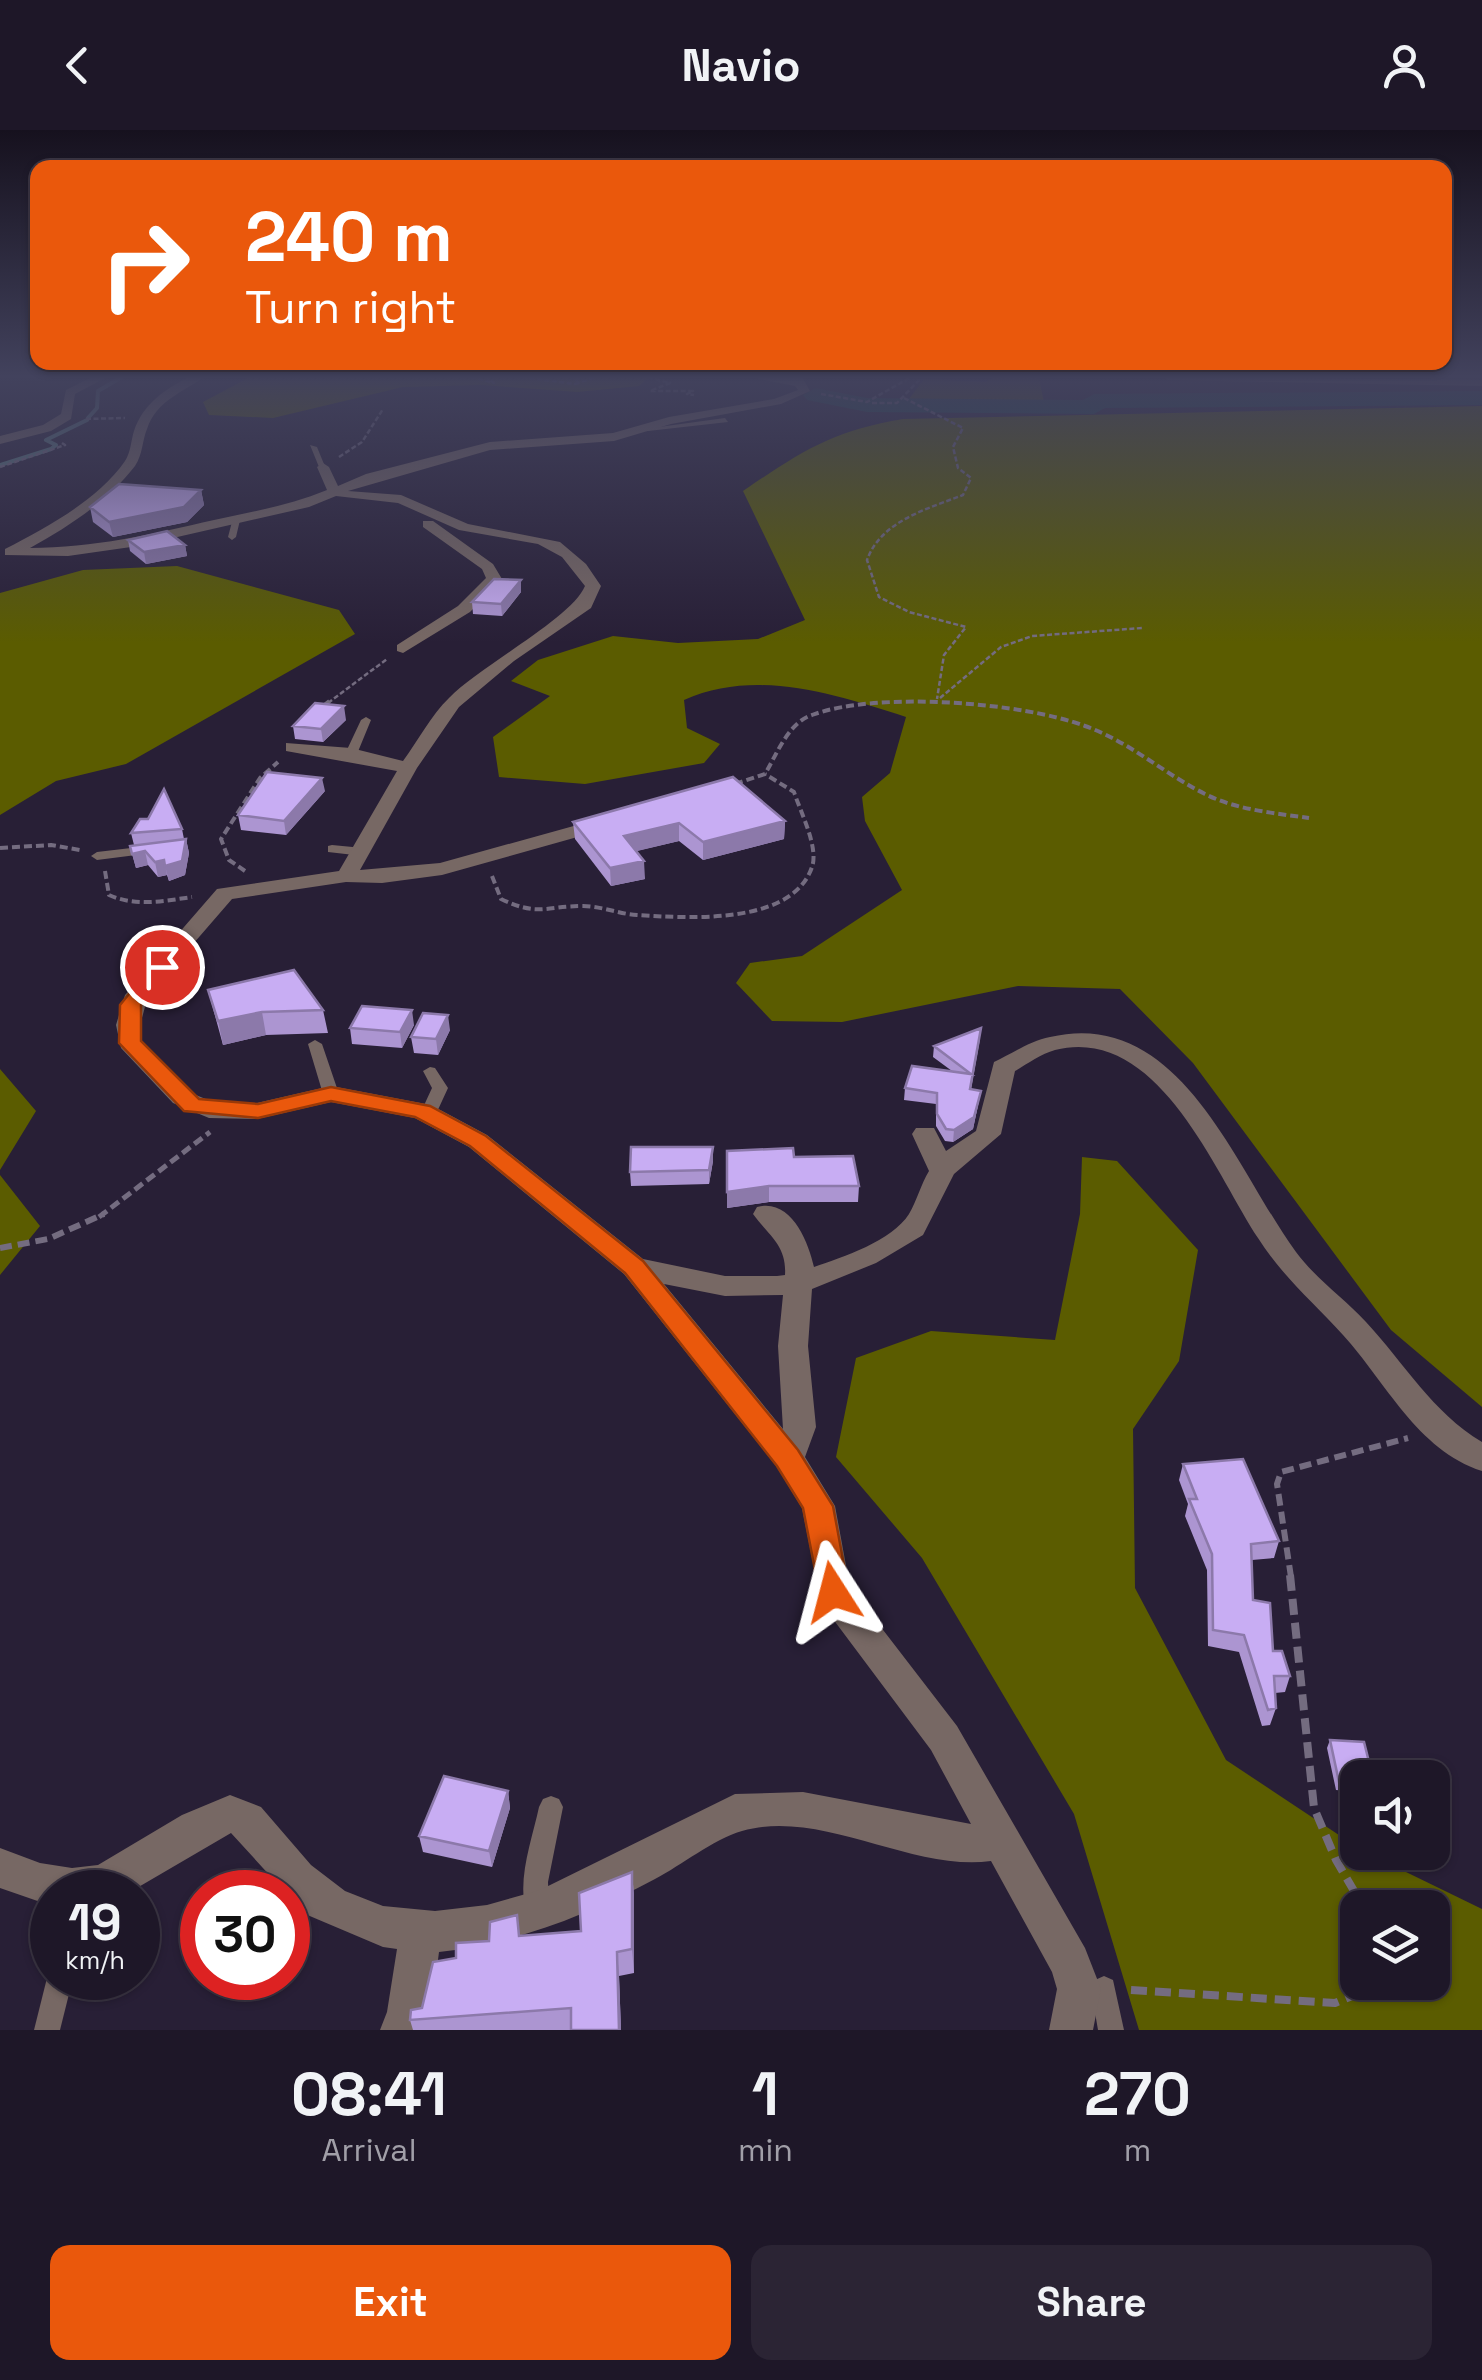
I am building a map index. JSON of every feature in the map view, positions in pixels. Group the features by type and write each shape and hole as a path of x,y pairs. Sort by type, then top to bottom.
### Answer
{"street":[{"path":"5,553 62,522 128,466"},
{"path":"5,553 68,552 138,542 236,520 414,466"},
{"path":"323,467 328,484 336,491 408,502 472,530 524,534 551,542 566,550 592,586 585,605 508,657 454,703 408,768 346,876"},
{"path":"404,648 464,609 494,576 488,566 405,508 408,502"},
{"path":"292,747 351,754 408,768"},
{"path":"628,816 488,858 382,877 346,876 224,894 131,1005 130,1043 182,1098 209,1110 237,1112 331,1094 386,1102 428,1114 478,1141 634,1267 788,1458 818,1506 833,1592 944,1738 1070,1963 1079,1989 1071,2030"},
{"path":"634,1267 742,1290 796,1285 901,1238 930,1204 942,1170 993,1126 1003,1066 1058,1042 1105,1046 1137,1059 1177,1089 1233,1167 1261,1227 1290,1265 1354,1328 1440,1430 1482,1458"},
{"path":"925,1134 942,1170"},
{"path":"767,1214 780,1220 800,1264 793,1346 800,1427 788,1458"},
{"path":"130,1870 230,1814 247,1820 328,1906 370,1924 449,1934 537,1912 735,1814 767,1807 810,1811 962,1843 999,1840"},
{"path":"0,1868 30,1882"},
{"path":"402,2030 420,1933"}],"lane":[{"path":"232,537 236,520"},
{"path":"52,558 68,552"},
{"path":"351,754 366,720"},
{"path":"332,849 363,852"},
{"path":"98,856 163,850"},
{"path":"315,1044 331,1094"},
{"path":"428,1114 440,1088 430,1071"},
{"path":"537,1912 536,1882 551,1806"},
{"path":"1104,1989 1110,2030"},
{"path":"47,2030 54,2000"}],"path":[{"path":"937,699 944,655 967,632 966,627 905,610 879,597 863,565 864,557 892,527 963,495 971,478 957,466"},
{"path":"937,699 1001,647 1032,636 1142,628"},
{"path":"727,787 765,774 794,726 811,715 937,699 978,701 1092,728 1122,741 1205,794 1234,806 1309,818"},
{"path":"488,858 502,899 528,912 585,906 635,915 736,916 762,910 783,903 812,868 813,854 794,792 765,774"},
{"path":"0,1248 48,1239 103,1215 237,1112"},
{"path":"1354,1890 1314,1808 1295,1606 1276,1484 1282,1472 1295,1466 1440,1430"},
{"path":"1104,1989 1334,2003 1342,2000"}],"shaded area":[{"path":"783,466 1482,466 1482,1407 1391,1330 1193,1063 1120,989 1018,986 842,1022 772,1021 736,983 750,963 802,956 902,890 865,821 862,797 890,773 906,717 823,693 767,685 739,686 684,700 687,728 720,744 704,763 585,784 499,777 493,737 550,696 511,681 538,660 613,636 678,643 758,639 805,620 743,491"},
{"path":"177,566 339,610 355,634 126,764 56,781 0,815 0,593 83,570"},
{"path":"0,1069 36,1111 0,1170"},
{"path":"1082,1157 1117,1161 1198,1250 1179,1361 1133,1429 1135,1588 1226,1760 1340,1836 1340,1870 1402,1870 1443,1890 1340,1890 1340,2000 1450,2000 1450,1893 1482,1909 1482,2030 1139,2030 1074,1814 922,1558 836,1457 856,1358 931,1331 1055,1340 1080,1214"},
{"path":"0,1175 40,1226 0,1275"}],"building":[{"path":"119,484 201,490 184,507 109,522 90,507"},
{"path":"167,531 185,545 144,552 128,540"},
{"path":"494,579 521,580 501,604 472,602"},
{"path":"315,703 344,706 321,729 293,726"},
{"path":"267,772 322,778 284,821 238,815"},
{"path":"733,777 785,821 703,842 679,823 624,836 644,861 610,868 573,822"},
{"path":"164,789 182,829 131,833 140,819 148,819"},
{"path":"186,839 182,861 165,866 164,860 155,862 145,851 132,854 130,846"},
{"path":"294,970 323,1010 262,1012 218,1021 208,990"},
{"path":"362,1006 412,1010 400,1032 350,1028"},
{"path":"423,1013 448,1015 436,1039 411,1037"},
{"path":"981,1028 970,1089 981,1091 974,1117 954,1130 946,1129 937,1114 937,1093 905,1088 912,1066 971,1074 934,1046"},
{"path":"631,1147 713,1147 709,1170 630,1172"},
{"path":"793,1148 794,1157 853,1156 859,1186 769,1186 727,1192 727,1151"},
{"path":"1243,1459 1279,1541 1251,1544 1253,1600 1270,1603 1273,1651 1282,1651 1290,1676 1274,1676 1276,1708 1268,1710 1244,1635 1213,1630 1212,1554 1189,1499 1197,1499 1183,1464"},
{"path":"1330,1740 1364,1742 1368,1760 1340,1760 1339,1782"},
{"path":"444,1776 508,1791 489,1851 419,1836"},
{"path":"632,1872 632,1949 617,1952 619,2030 571,2030 571,2008 410,2020 411,2010 422,2008 433,1962 456,1958 456,1943 489,1941 490,1922 517,1915 519,1936 581,1931 579,1893"}],"route":[{"path":"162,967 131,1005 130,1043 192,1106 258,1111 331,1094 422,1112 478,1141 634,1267 788,1458 818,1506 833,1592"}]}
